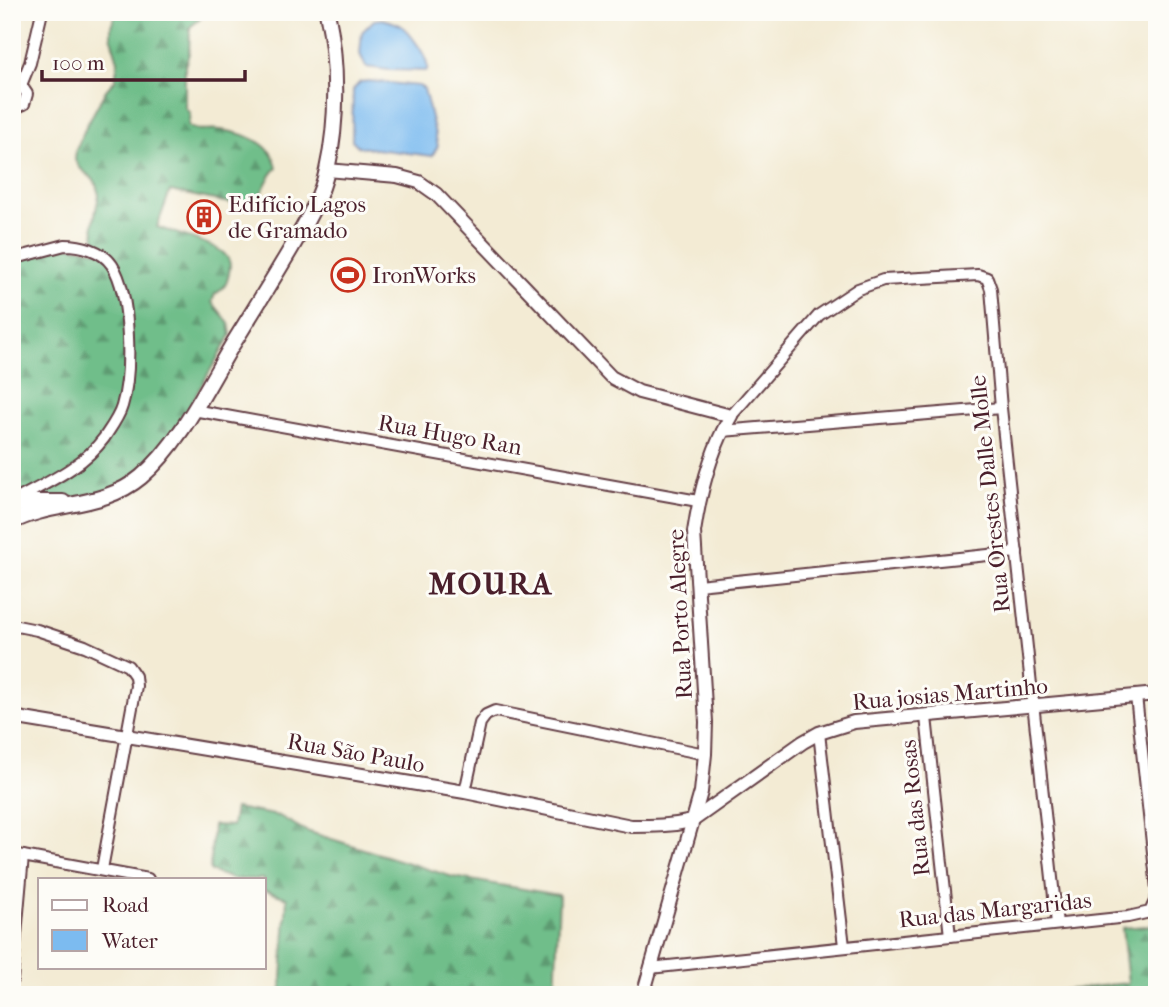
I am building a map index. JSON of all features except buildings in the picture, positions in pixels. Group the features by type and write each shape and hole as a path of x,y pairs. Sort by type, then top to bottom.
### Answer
{"main road":[{"path":"12,520 82,503 123,489 158,461 193,410 304,226 320,194 327,170 333,118 334,73 327,12"},
{"path":"12,520 19,501 82,503"}],"street":[{"path":"12,124 14,109 20,107 26,99 25,89 17,84 33,54 42,12"},
{"path":"327,170 397,176 419,182 436,194 611,377 639,392 731,416"},
{"path":"12,259 65,245 97,251 111,262 117,274 122,291 128,344 128,373 122,409 103,439 78,464 19,501"},
{"name":"Rua Porto Alegre","path":"643,995 701,792 706,722 694,532 698,501 722,431 731,416 819,315 858,289 883,280 978,275 987,278"},
{"name":"Rua Orestes Dalle Molle","path":"987,278 991,289 1001,408 1057,925"},
{"path":"722,431 1001,408"},
{"name":"Rua Hugo Ran","path":"193,410 698,501"},
{"path":"698,584 1017,552"},
{"path":"12,625 37,630 85,646 128,666 135,676 136,686 128,736 102,869"},
{"name":"Rua josias Martinho","path":"692,821 819,733 854,722 1157,695"},
{"path":"1136,696 1157,889"},
{"path":"465,792 480,723 486,715 495,711 705,754"},
{"name":"Rua São Paulo","path":"12,717 465,792 631,826 671,826 692,821"},
{"name":"Rua das Rosas","path":"926,717 950,936"},
{"path":"819,733 844,946"},
{"path":"12,979 18,855 143,878"},
{"name":"Rua das Margaridas","path":"650,968 1128,918 1150,912 1157,897"}],"green space":[{"path":"116,12 201,12 200,19 190,27 189,53 185,66 185,107 190,114 188,126 200,130 230,131 256,140 270,152 277,168 257,201 249,207 170,191 157,227 215,248 229,261 226,283 215,294 212,302 229,323 231,335 157,461 100,498 12,502 12,259 65,245 97,251 93,225 99,195 95,181 75,160 76,150 86,127 106,90 115,80 118,61 111,38 111,26"},
{"path":"235,808 279,816 306,831 453,877 559,895 555,995 281,995 287,898 266,891 266,878 230,878 210,871 213,825 232,826"},
{"path":"1157,925 1157,995 1021,995 1128,983 1122,928"}],"water":[{"path":"382,19 398,24 407,31 426,60 427,71 366,67 360,54 362,32 374,20"},
{"path":"360,82 419,86 424,89 438,146 432,156 359,147 352,140 353,90"}],"place":[{"name":"Edifício Lagos de Gramado","path":"204,217"},
{"name":"IronWorks","path":"348,275"}],"district":[{"name":"MOURA","path":"491,584"}]}
